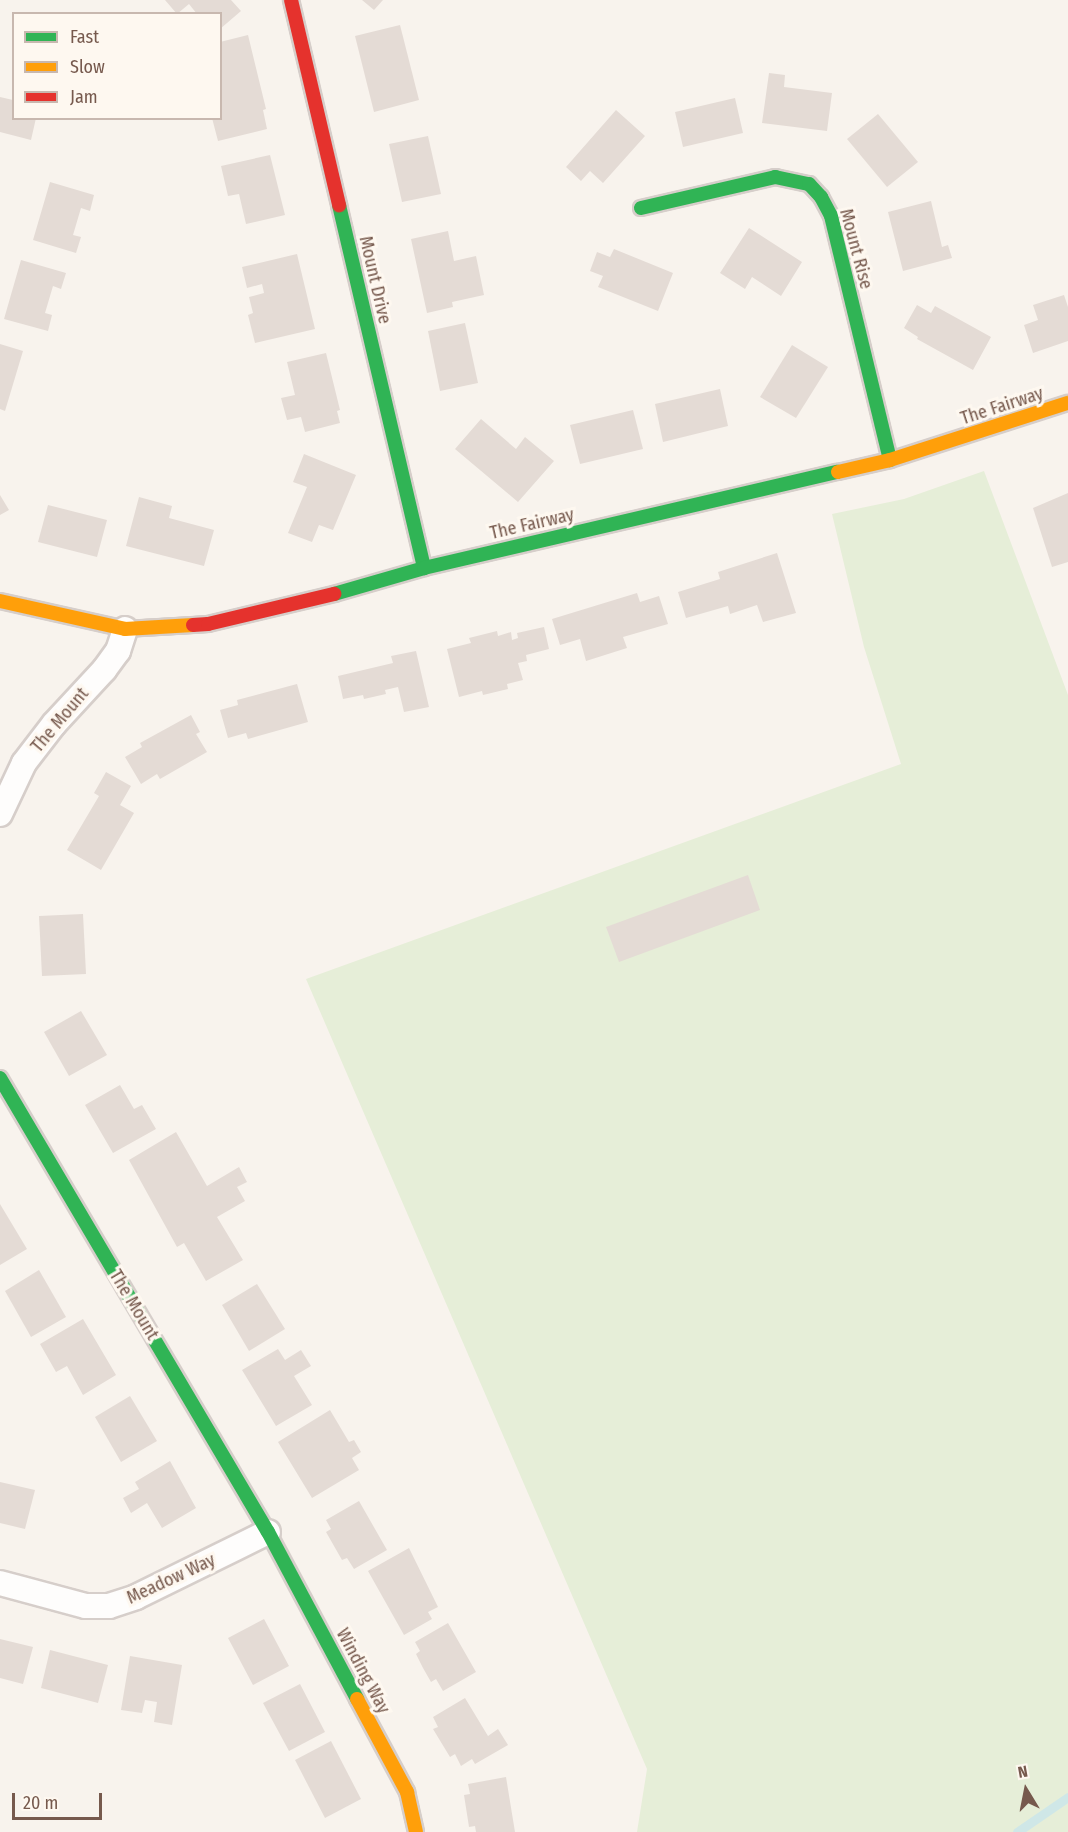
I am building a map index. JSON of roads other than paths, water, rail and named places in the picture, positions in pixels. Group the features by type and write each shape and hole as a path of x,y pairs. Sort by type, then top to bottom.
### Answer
{"street":[{"name":"Mount Drive","path":"291,0 424,568"},
{"name":"Mount Rise","path":"641,208 775,177 794,179 809,184 821,197 831,216 890,460"},
{"name":"The Fairway","path":"0,601 125,629 208,624 309,601 424,568 890,460 1068,403"},
{"name":"The Mount","path":"0,814 24,763 54,724 104,670 118,651 125,629"},
{"name":"The Mount","path":"0,1078 268,1532"},
{"name":"Meadow Way","path":"0,1583 86,1606 109,1606 136,1597 268,1532"},
{"name":"Winding Way","path":"268,1532 407,1792 416,1832"}],"waterway":[{"path":"1017,1832 1068,1797"}]}
